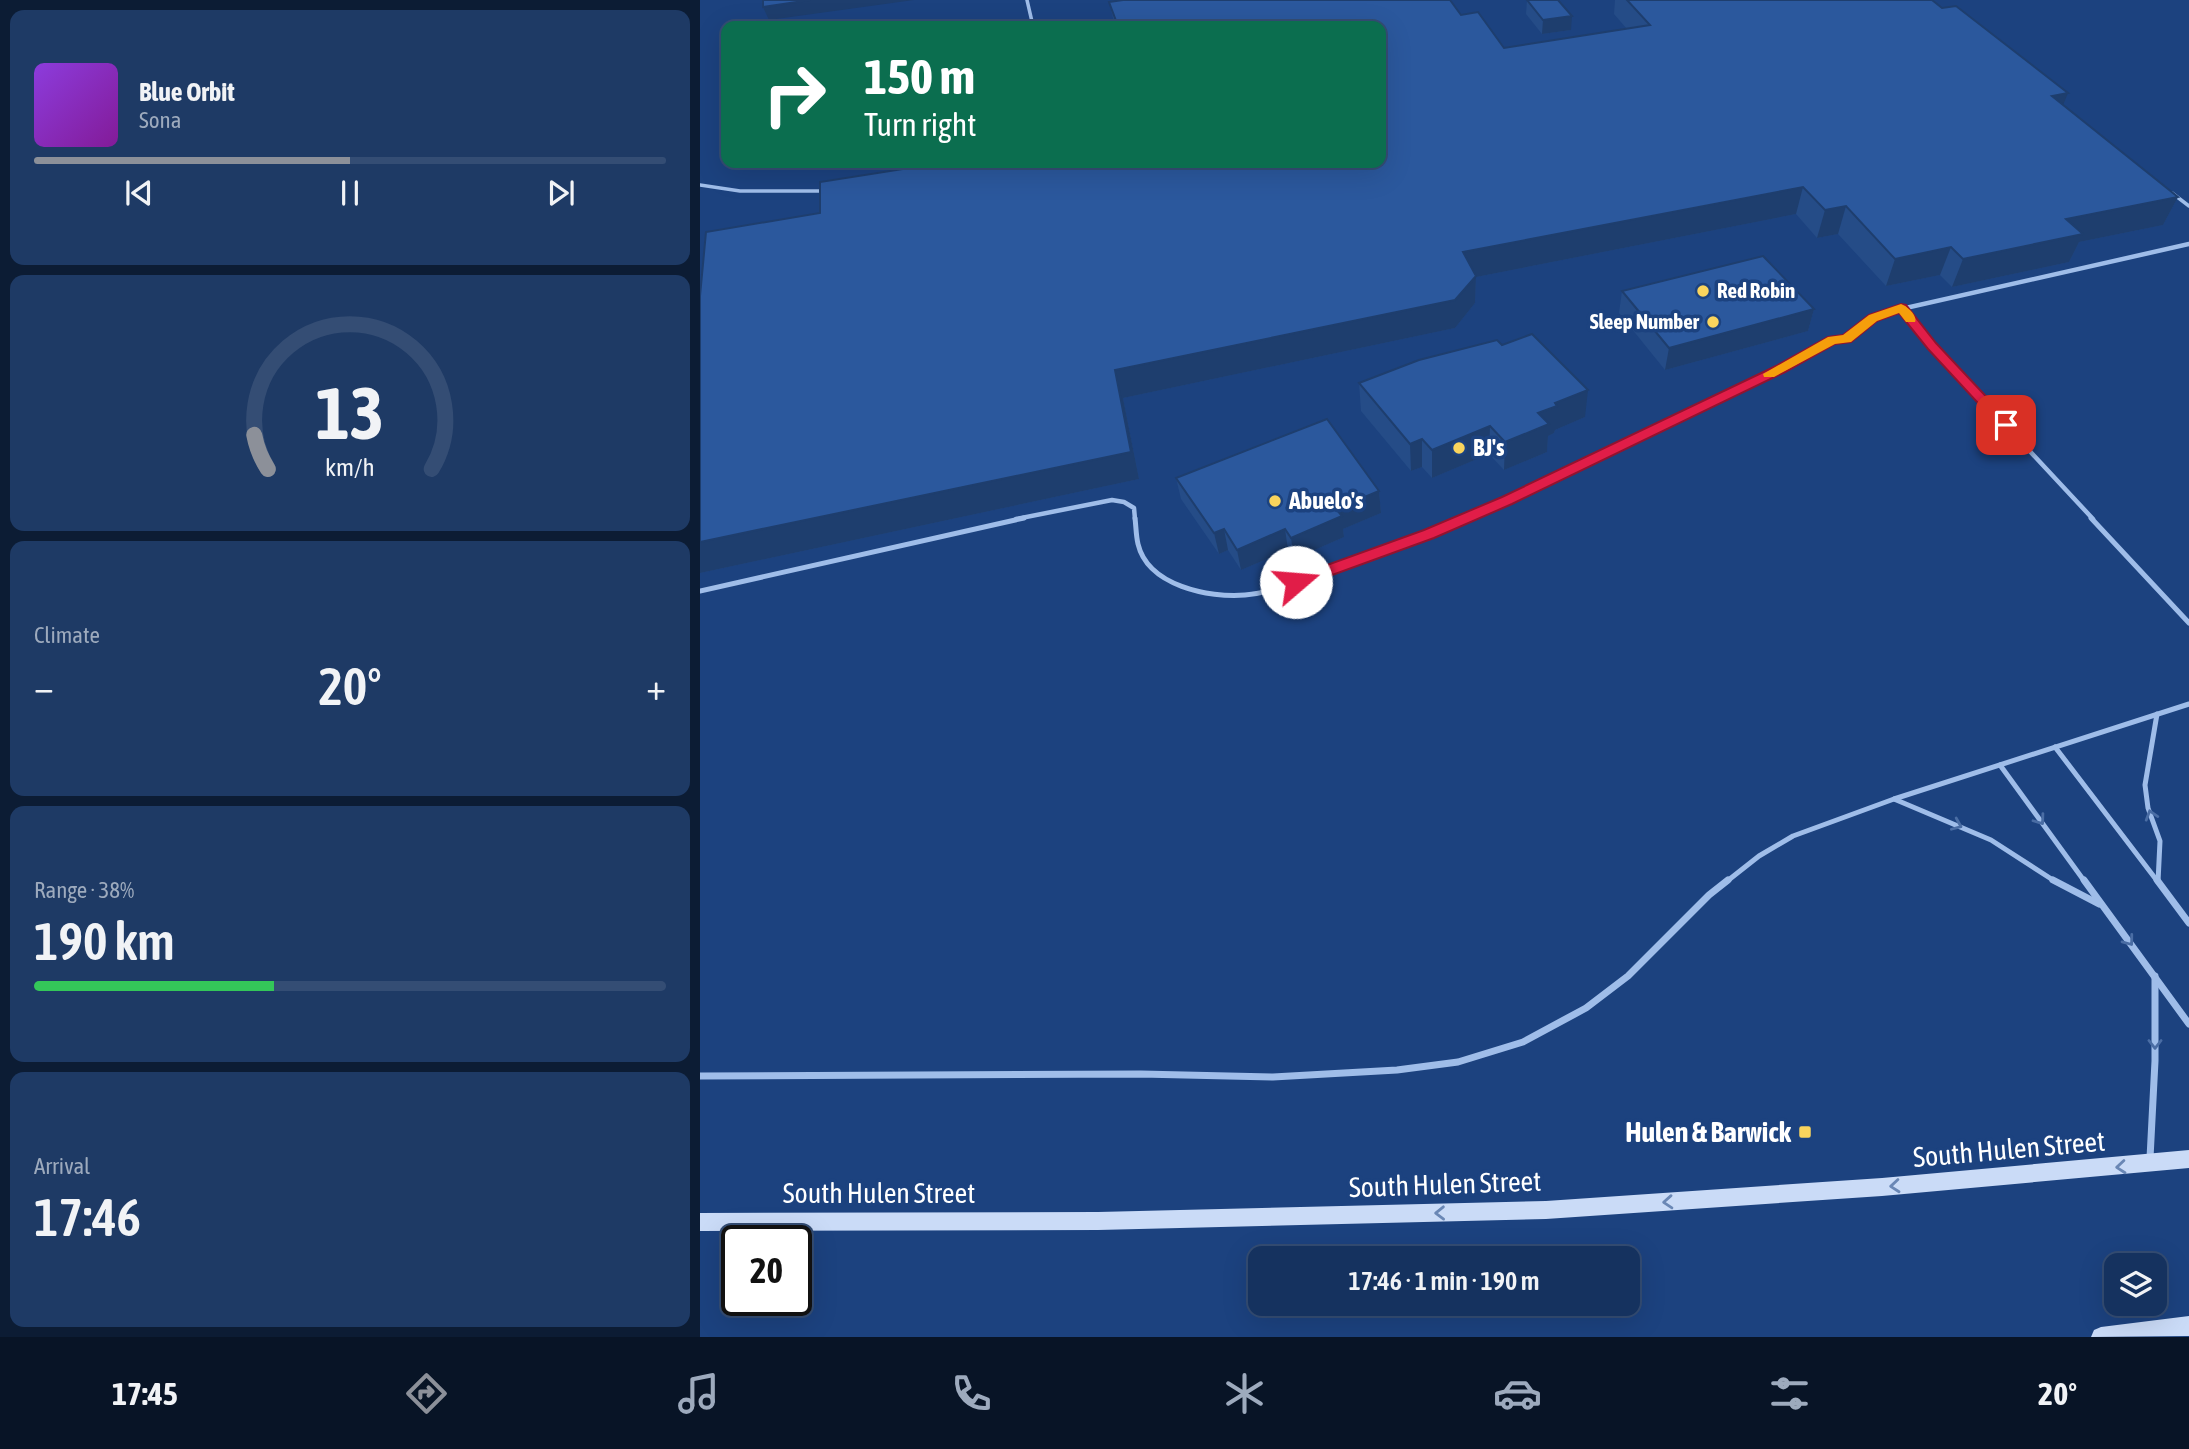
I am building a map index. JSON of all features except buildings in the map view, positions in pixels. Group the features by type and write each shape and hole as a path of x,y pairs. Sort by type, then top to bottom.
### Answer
{"main road":[{"name":"South Hulen Street","path":"700,1222 1098,1221 1546,1210 1882,1188 2189,1160"},
{"path":"2101,1337 2189,1325"}],"lane":[{"path":"1027,0 1032,21"},
{"path":"700,185 740,191 833,191"},
{"path":"2169,190 2189,206"},
{"path":"700,591 1115,499 1129,503 1134,508 1138,546 1149,565 1170,581 1210,594 1261,592 1341,567 1496,505 1780,369 1833,340 1846,339 1873,318 1901,308 2189,244"},
{"path":"1901,308 1932,346 2189,622"},
{"path":"700,1076 1141,1074 1272,1077 1396,1070 1458,1062 1523,1042 1586,1007 1628,976 1709,895 1759,856 1793,836 1894,799 2189,704"},
{"path":"2157,713 2145,785 2148,808 2160,841 2158,882"},
{"path":"2055,747 2189,923"},
{"path":"2000,765 2189,1024"},
{"path":"1894,799 1991,840 2062,886 2102,905"},
{"path":"2150,1165 2155,1061 2155,976"}],"slow traffic":[{"path":"1769,374 1833,340 1846,339 1873,318 1888,312 1901,308 1910,319"}],"place":[{"name":"Red Robin","path":"1703,291"},
{"name":"Sleep Number","path":"1713,322"},
{"name":"BJ's","path":"1459,448"},
{"name":"Abuelo's","path":"1275,501"},
{"name":"Hulen & Barwick","path":"1805,1132"}],"route":[{"path":"1296,582 1429,534 1507,500 1780,369 1833,340 1846,339 1873,318 1901,308 1932,346 2006,425"}]}
